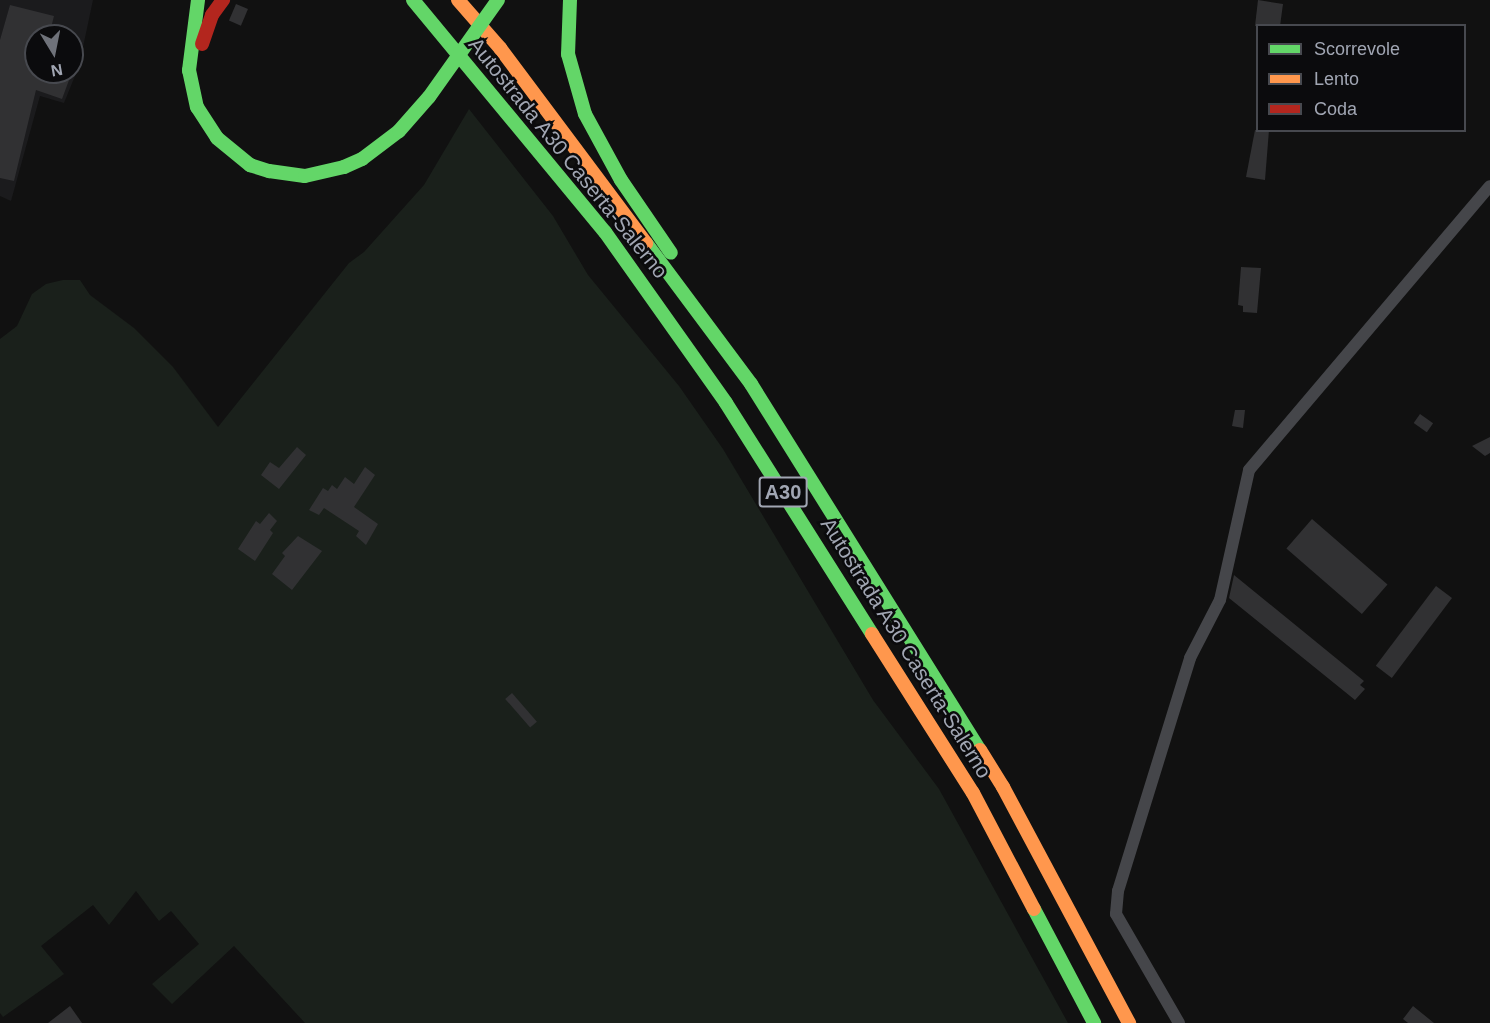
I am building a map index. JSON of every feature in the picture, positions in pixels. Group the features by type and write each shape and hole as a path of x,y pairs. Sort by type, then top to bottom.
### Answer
{"highway":[{"path":"198,0 189,70 197,107 217,138 250,165 268,171 305,176 345,167 362,159 399,131 484,0"},
{"path":"223,0 205,31 200,69 203,87 218,122 230,136 256,154 274,160 305,164 340,156 374,136 425,92 498,0"},
{"path":"396,0 433,37 552,179 605,232"},
{"name":"Autostrada A30 Caserta-Salerno","path":"413,0 605,232 726,403 973,793 1094,1023"},
{"name":"Autostrada A30 Caserta-Salerno","path":"458,0 500,48 751,384 1003,787 1129,1023"},
{"path":"570,0 568,54 585,114 621,180 690,284 715,336"}],"street":[{"path":"1179,1023 1116,914 1118,891 1190,658 1220,600 1249,470 1490,186"}],"shaded area":[{"path":"0,0 93,0 84,42 84,24 24,24 24,84 72,84 64,103 40,96 11,201 0,196"},
{"path":"469,109 553,216 588,275 679,386 723,449 873,700 939,789 1068,1023 305,1023 234,946 172,1004 152,984 199,944 171,911 159,921 136,891 109,925 93,905 41,946 64,974 3,1017 0,1013 0,339 17,326 32,294 46,284 63,280 80,280 90,295 134,328 173,367 218,427 349,263 364,252 424,185"}],"building":[{"path":"1258,0 1283,4 1280,24 1256,24 1255,26"},
{"path":"236,4 248,9 241,26 229,21"},
{"path":"10,5 54,16 52,24 24,24 24,84 68,84 62,99 36,90 14,181 0,178 0,40"},
{"path":"1255,130 1256,132 1269,132 1265,180 1246,177"},
{"path":"1241,267 1261,268 1257,313 1243,312 1243,306 1238,305"},
{"path":"1235,410 1245,410 1243,428 1232,426"},
{"path":"1420,414 1433,423 1427,432 1414,423"},
{"path":"1490,437 1490,453 1485,456 1472,446"},
{"path":"297,447 306,455 279,489 261,475 270,462 279,468"},
{"path":"365,467 375,475 354,507 378,524 366,545 356,536 359,531 324,508 319,515 309,510 323,488 328,491 332,485 337,489 345,477 354,484"},
{"path":"269,513 277,521 270,530 273,533 255,561 238,549 256,521 260,524"},
{"path":"1312,519 1387,585 1362,614 1286,548"},
{"path":"298,536 322,551 292,590 272,574 285,556 282,553"},
{"path":"1234,575 1364,681 1360,685 1365,689 1355,700 1229,598"},
{"path":"1436,586 1452,598 1392,678 1376,666"},
{"path":"512,693 537,722 530,728 505,699"},
{"path":"70,1006 82,1023 48,1023"},
{"path":"1413,1006 1434,1023 1408,1023 1403,1019"}],"traffic: fast":[{"path":"198,0 189,70 197,107 217,138 250,165 269,171 305,176 344,167 362,159 399,131 429,97"},
{"path":"413,0 605,232 726,403 872,634"},
{"path":"429,97 498,0"},
{"path":"570,0 568,54 585,114 621,180 671,253"},
{"path":"646,243 751,384 980,750"},
{"path":"1034,909 1094,1023"}],"traffic: slow":[{"path":"458,0 500,48 646,243"},
{"path":"872,634 973,793 1034,909"},
{"path":"980,750 1003,787 1129,1023"}],"traffic: jam":[{"path":"202,44 212,15 223,0"}]}
